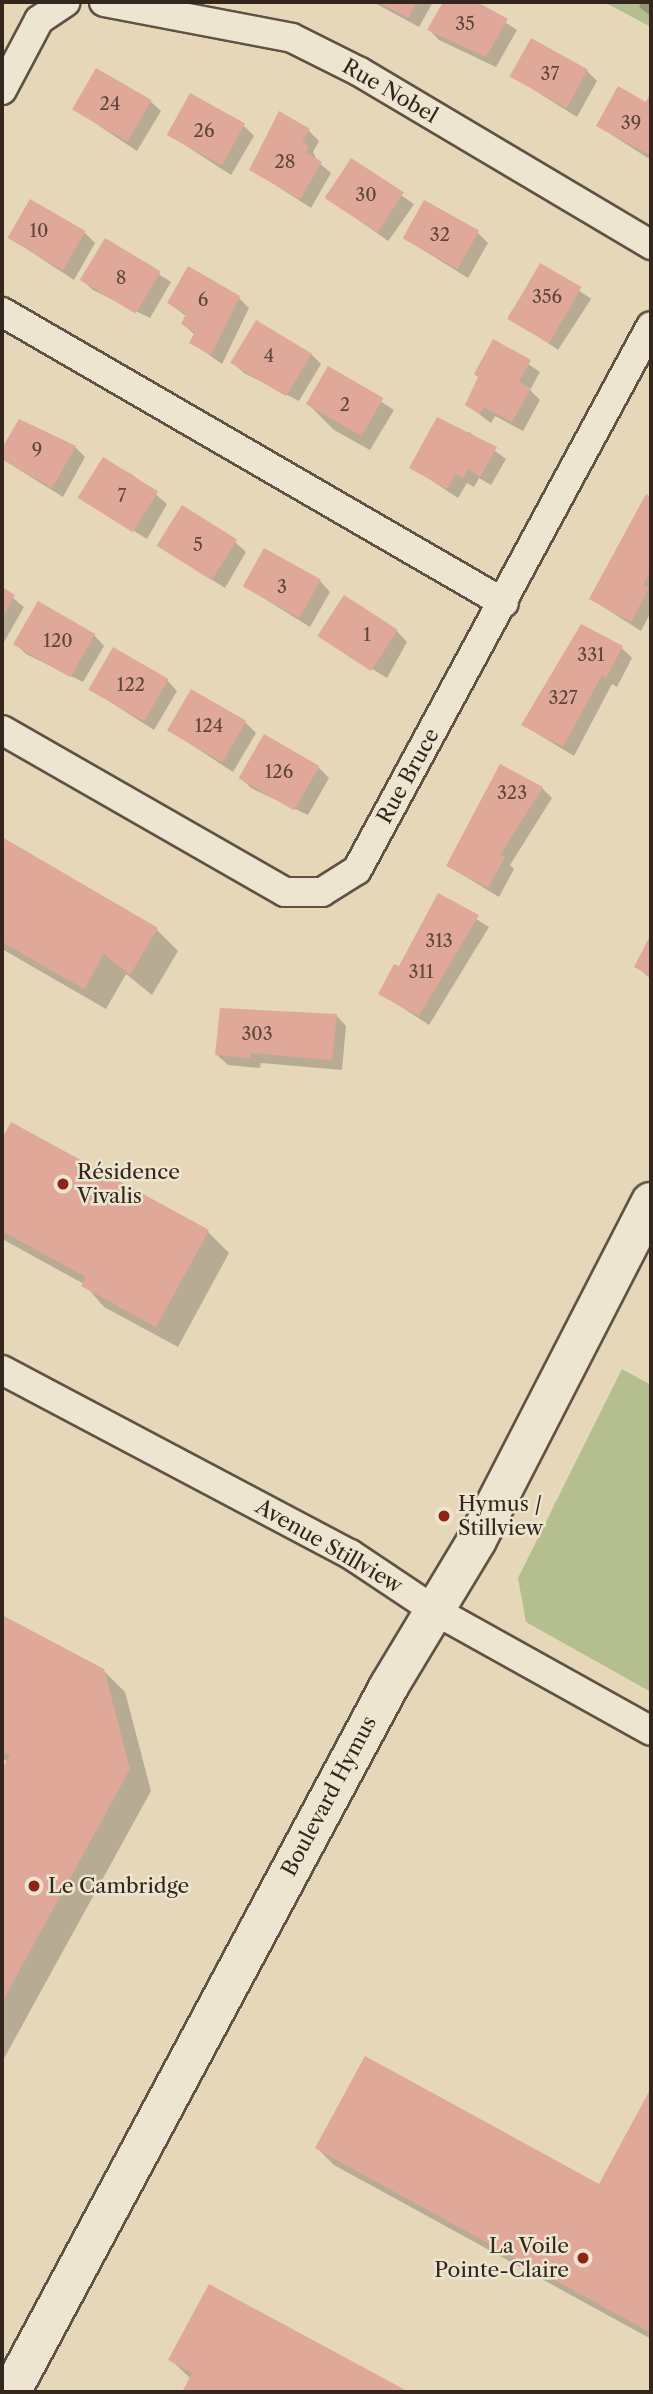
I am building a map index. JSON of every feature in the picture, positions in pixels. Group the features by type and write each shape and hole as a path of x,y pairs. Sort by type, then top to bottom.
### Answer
{"street":[{"path":"2,90 39,20 66,2"},
{"name":"Rue Nobel","path":"104,2 292,38 360,72 651,245"},
{"path":"2,312 504,603"},
{"name":"Rue Bruce","path":"2,730 285,892 322,892 357,870 504,603 651,326"},
{"name":"Boulevard Hymus","path":"10,2392 329,1794 500,1497 651,1202"},
{"name":"Avenue Stillview","path":"2,1370 350,1554 434,1610 651,1731"}],"green space":[{"path":"604,2 651,2 651,27"},
{"path":"622,1369 651,1385 651,1692 526,1622 518,1578"}],"building":[{"path":"378,2 417,2 408,18"},
{"path":"443,2 477,2 508,19 486,57 427,30"},
{"path":"531,38 588,70 567,108 510,76"},
{"path":"96,68 151,100 127,142 72,110"},
{"path":"618,86 646,102 651,92 651,156 596,126"},
{"path":"190,93 245,124 222,166 167,135"},
{"path":"279,111 310,129 302,142 309,146 306,152 322,162 300,199 249,170"},
{"path":"351,158 404,192 378,233 325,198"},
{"path":"30,199 85,231 63,270 8,238"},
{"path":"424,200 479,231 458,269 403,238"},
{"path":"105,238 161,271 135,313 80,280"},
{"path":"540,263 582,287 549,343 508,319"},
{"path":"188,266 240,296 211,355 189,343 195,332 181,324 186,314 167,303"},
{"path":"256,320 312,353 286,396 230,363"},
{"path":"493,339 531,360 519,382 531,388 512,422 484,407 480,414 465,405 478,377 474,374"},
{"path":"328,366 383,398 361,436 306,404"},
{"path":"437,417 497,447 480,477 468,469 463,478 456,474 447,489 409,468"},
{"path":"19,419 76,446 52,488 2,459 2,448"},
{"path":"103,457 158,491 133,532 78,498"},
{"path":"646,494 651,497 651,569 643,585 649,588 631,622 589,599"},
{"path":"182,505 237,539 212,580 157,546"},
{"path":"264,548 321,580 300,618 243,586"},
{"path":"2,587 15,595 2,618"},
{"path":"344,595 398,630 371,671 317,636"},
{"path":"38,601 95,634 70,677 13,644"},
{"path":"581,624 623,646 606,678 602,675 563,747 521,725"},
{"path":"113,647 168,679 144,721 88,689"},
{"path":"191,689 246,721 222,763 167,731"},
{"path":"264,734 319,766 294,810 238,778"},
{"path":"500,764 543,787 500,855 505,857 488,888 446,866"},
{"path":"2,837 158,928 130,975 104,954 84,989 2,942"},
{"path":"438,893 479,915 419,1016 378,994 394,964 399,966"},
{"path":"651,934 651,976 634,967"},
{"path":"220,1008 337,1014 332,1060 251,1053 250,1058 215,1055"},
{"name":"Résidence Vivalis","path":"11,1122 209,1230 156,1327 81,1286 86,1277 2,1231 2,1139"},
{"name":"Le Cambridge","path":"2,1615 104,1669 130,1769 2,2002 2,1769 10,1755 2,1751"},
{"name":"La Voile Pointe-Claire","path":"365,2056 599,2184 651,2088 651,2333 315,2148"},
{"path":"209,2284 409,2392 182,2392 192,2373 168,2360"}],"place":[{"name":"Résidence Vivalis","path":"63,1184"},
{"name":"Hymus / Stillview","path":"444,1516"},
{"name":"Le Cambridge","path":"34,1886"},
{"name":"La Voile Pointe-Claire","path":"583,2258"}]}
